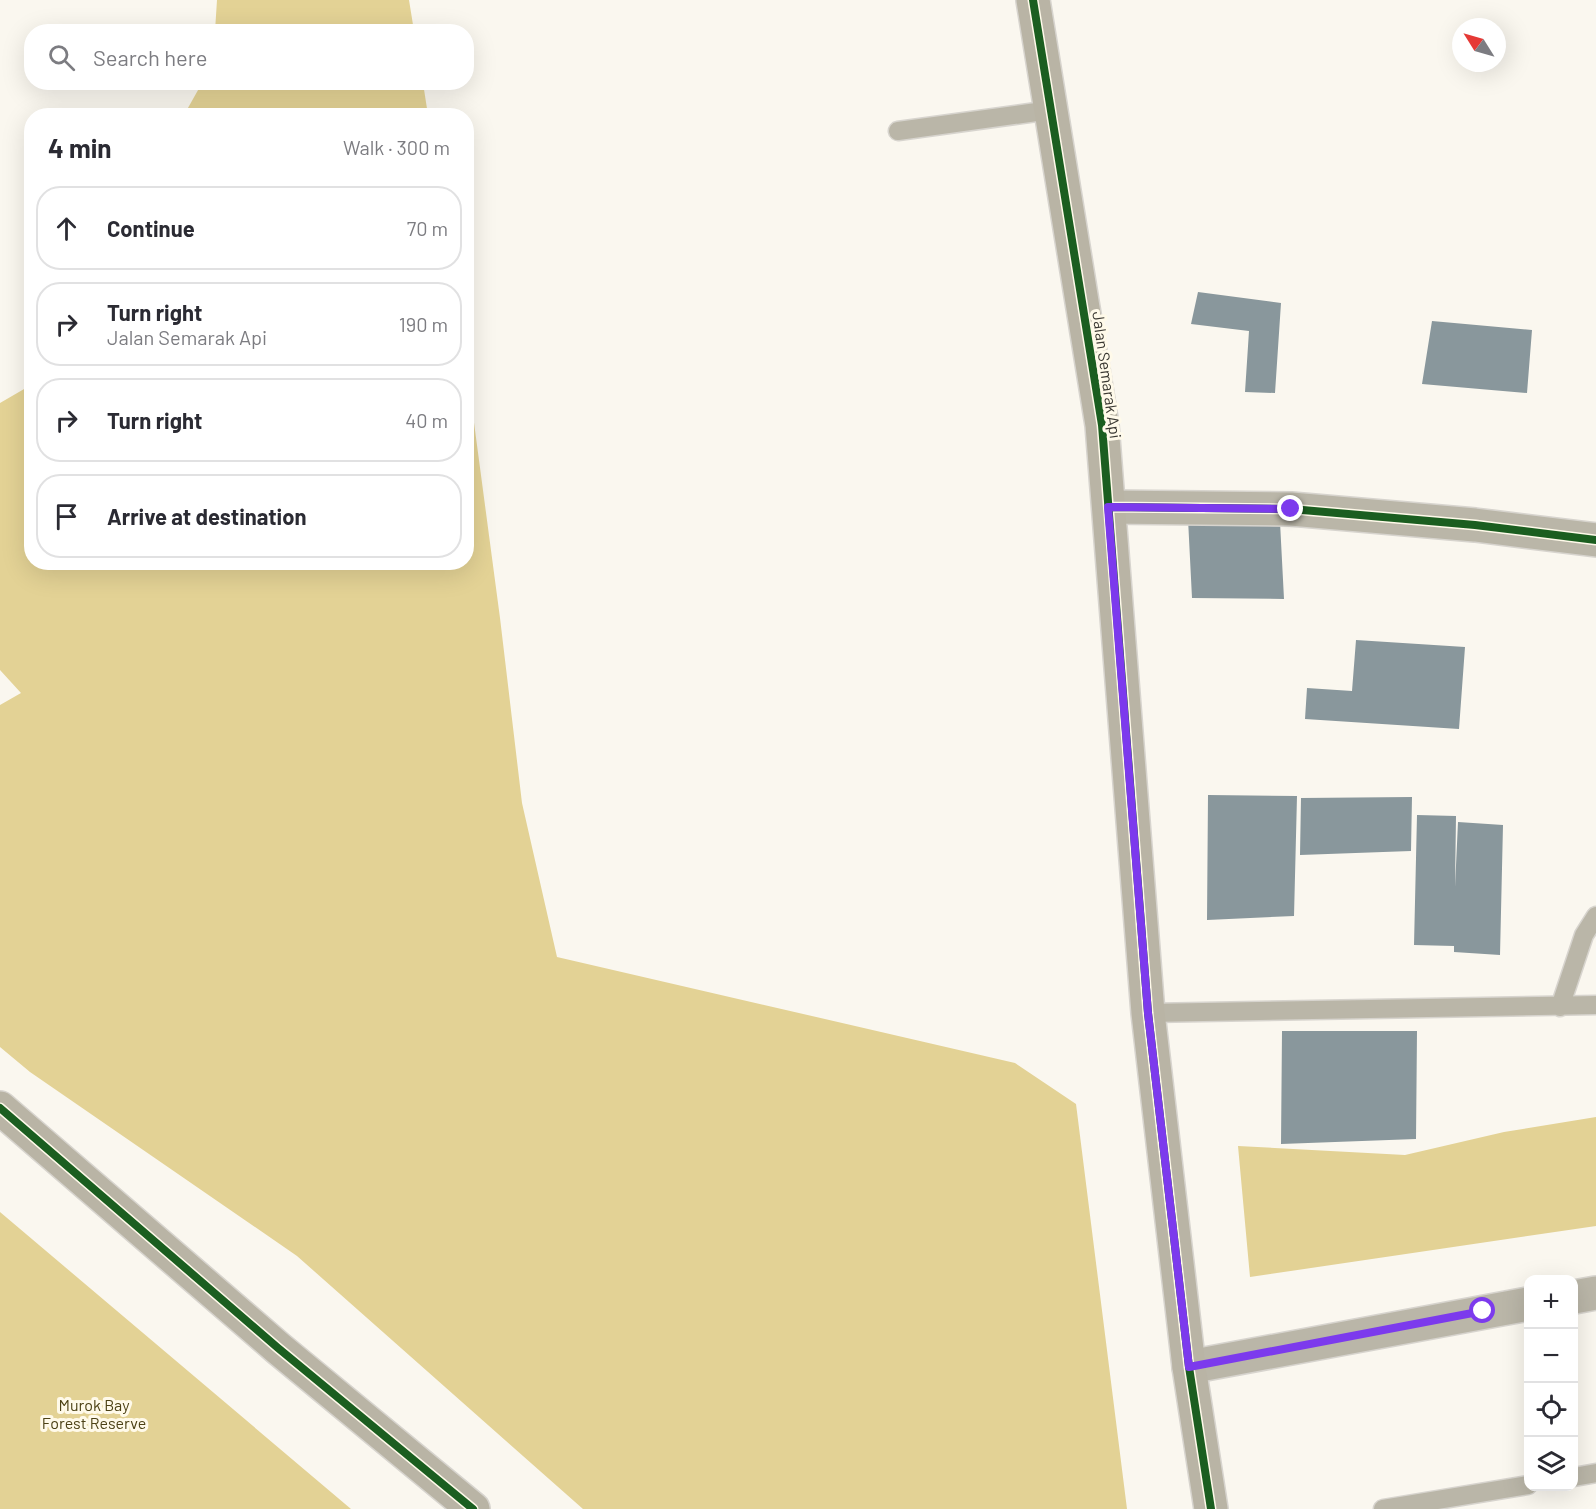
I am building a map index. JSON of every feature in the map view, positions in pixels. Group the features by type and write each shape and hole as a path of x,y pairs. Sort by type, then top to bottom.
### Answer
{"street":[{"name":"Jalan Semarak Api","path":"1033,0 1102,425 1148,1013 1189,1367 1211,1509"},
{"path":"1108,507 1291,509 1475,525 1596,540"},
{"path":"0,1108 278,1348 473,1509"},
{"path":"1578,1296 1596,1293"},
{"path":"1189,1367 1524,1305"}],"lane":[{"path":"898,131 1051,110"},
{"path":"1560,1007 1584,935 1596,916"},
{"path":"1148,1013 1596,1005"},
{"path":"1578,1476 1596,1473"},
{"path":"1383,1509 1524,1486"}],"green space":[{"path":"217,0 409,0 413,24 215,24"},
{"path":"198,90 424,90 427,108 188,108"},
{"path":"24,389 24,570 474,570 474,423 522,803 557,957 1015,1063 1076,1104 1127,1509 583,1509 297,1256 30,1072 0,1047 0,705 21,693 0,670 0,403"},
{"path":"1596,1117 1596,1226 1250,1277 1238,1146 1405,1155 1504,1132"},
{"name":"Murok Bay Forest Reserve","path":"0,1212 351,1509 0,1509"}],"building":[{"path":"1198,292 1281,303 1275,393 1245,392 1249,331 1191,324"},
{"path":"1432,321 1532,330 1527,393 1422,384"},
{"path":"1188,519 1280,522 1284,599 1192,598"},
{"path":"1356,640 1465,647 1459,729 1305,719 1307,688 1352,691"},
{"path":"1208,795 1297,796 1294,916 1207,920"},
{"path":"1412,797 1411,851 1300,855 1301,798"},
{"path":"1417,815 1456,816 1455,887 1458,822 1503,825 1500,955 1454,952 1454,946 1414,945"},
{"path":"1282,1031 1417,1031 1416,1139 1281,1144"}],"cycle path":[{"path":"1033,0 1102,425 1148,1013 1189,1367 1211,1509"},
{"path":"1109,507 1291,509 1475,525 1596,540"},
{"path":"0,1108 278,1348 473,1509"}],"route":[{"path":"1291,509 1108,507 1148,1013 1189,1367 1483,1311"}]}
